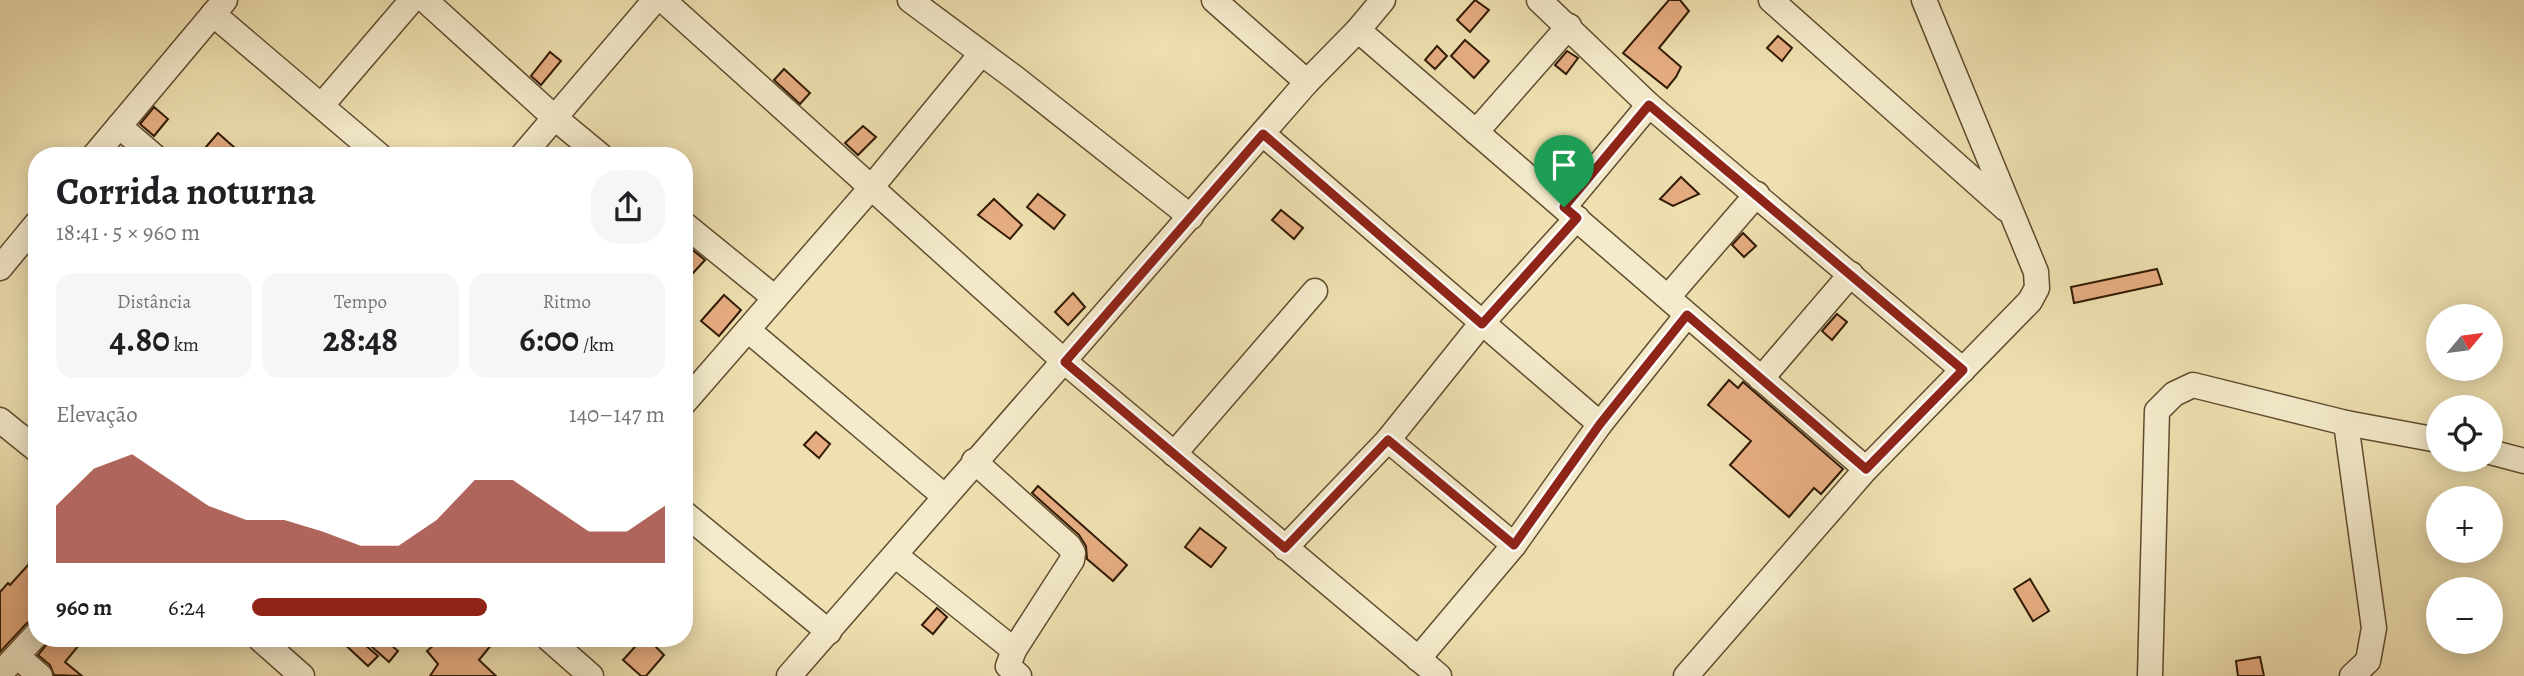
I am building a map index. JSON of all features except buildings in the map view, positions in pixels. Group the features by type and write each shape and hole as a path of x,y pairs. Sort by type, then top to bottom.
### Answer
{"street":[{"path":"323,105 412,0"},
{"path":"425,0 590,147"},
{"path":"530,147 655,0"},
{"path":"663,0 1065,362 1439,676"},
{"path":"910,0 1191,217"},
{"path":"1214,0 1307,82"},
{"path":"789,676 1307,82 1383,0"},
{"path":"1539,0 1649,105 1963,370"},
{"path":"1771,0 2013,214"},
{"path":"1686,676 1866,469 2029,301 2037,288 2036,272 1924,0"},
{"path":"102,147 219,7 370,147"},
{"path":"1476,131 1569,26"},
{"path":"1358,30 1866,469"},
{"path":"693,393 870,189 981,54"},
{"path":"1285,548 1388,440 1570,212 1649,105"},
{"path":"119,126 144,147"},
{"path":"1263,134 1600,424"},
{"path":"1668,297 1757,194"},
{"path":"693,231 775,298"},
{"path":"0,268 28,234"},
{"path":"1761,379 1851,274"},
{"path":"1174,454 1315,291"},
{"path":"1418,659 1514,545 1600,424 1687,315"},
{"path":"748,330 944,496"},
{"path":"2150,676 2157,411 2174,394 2193,385 2346,423 2426,438"},
{"path":"0,420 28,443"},
{"path":"2346,423 2374,628 2368,661 2353,676"},
{"path":"1388,440 1514,545"},
{"path":"2503,455 2524,461"},
{"path":"895,555 1010,667 1072,560 1073,553 1069,546 974,461"},
{"path":"693,520 829,632"},
{"path":"0,674 28,644"},
{"path":"269,647 302,676"},
{"path":"558,647 591,676"},
{"path":"17,656 40,676"}],"route":[{"path":"1649,105 1963,370 1866,469 1687,315 1600,424 1514,545 1388,440 1285,548 1065,362 1263,134 1482,324 1577,218 1564,207 1649,105"}]}
